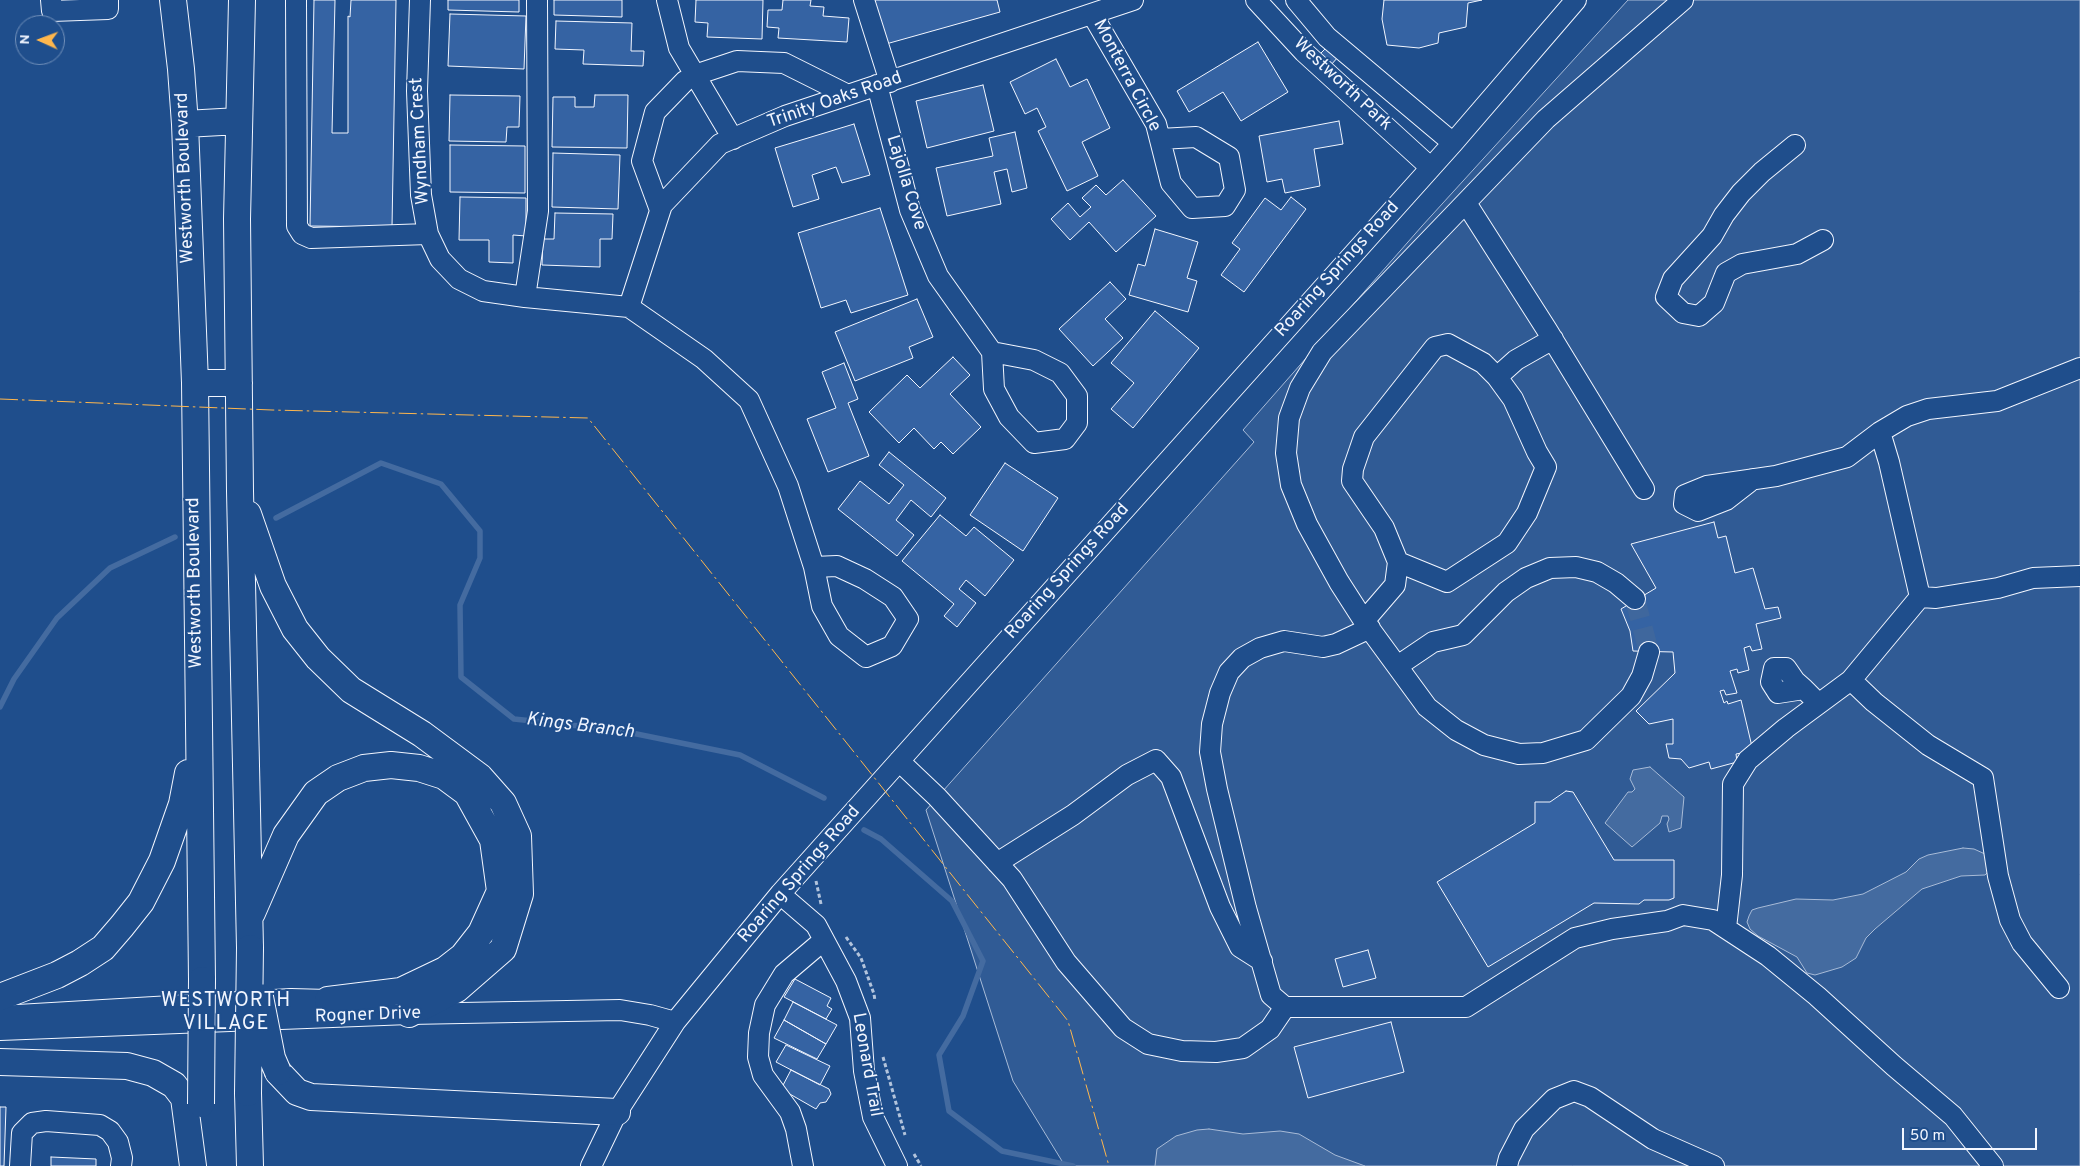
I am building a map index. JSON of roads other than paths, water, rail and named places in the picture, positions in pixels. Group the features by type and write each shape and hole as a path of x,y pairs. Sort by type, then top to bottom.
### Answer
{"main road":[{"name":"Westworth Boulevard","path":"172,0 181,69 185,124 195,383 202,980 200,1166"},
{"path":"242,0 237,219 240,491 250,918 248,1093 250,1166"},
{"path":"185,124 239,121"},
{"path":"195,383 240,383"},
{"path":"240,491 273,586 295,629 318,658 351,690 422,734 480,777 502,803 518,836 520,894 502,949 457,989 409,1014"},
{"path":"0,997 57,975 103,948 142,902 162,861 182,804 198,720"},
{"path":"250,918 286,835 316,792 338,778 364,768 391,765 419,768 444,776 467,793 494,840 500,890 481,933 463,956 445,970 401,991 328,1000"},
{"path":"250,948 272,1058 278,1072 297,1092 311,1097 617,1112"},
{"path":"0,1062 127,1066 153,1074 174,1085 184,1098 193,1166"}],"street":[{"path":"51,0 52,11 108,9 108,0"},
{"path":"296,0 297,226 302,234 312,238 428,234"},
{"name":"Wyndham Crest","path":"420,0 417,91 420,195 428,234 440,259 459,279 483,291 629,307"},
{"path":"525,297 538,211 537,0"},
{"path":"667,0 679,48 733,139"},
{"name":"Lajolla Cove","path":"864,0 884,84 910,210 938,276 992,352"},
{"name":"Trinity Oaks Road","path":"629,307 662,205 720,144 785,116 1133,0"},
{"name":"Westworth Park","path":"1256,0 1304,52 1430,167"},
{"name":"Westworth Park","path":"1296,0 1326,37 1453,143"},
{"name":"Roaring Springs Road","path":"592,1166 617,1112 675,1022 780,894 1453,143 1576,0"},
{"path":"1649,652 1642,676 1631,696 1586,740 1543,753 1520,754 1484,745 1456,730 1427,707 1367,625 1339,582 1306,524 1291,484 1286,453 1290,418 1300,388 1322,352 1546,120 1683,0"},
{"name":"Monterra Circle","path":"1092,14 1156,124 1160,139"},
{"path":"660,210 642,161 655,112 685,81 695,75 738,61 784,63 848,95"},
{"path":"1795,145 1774,161 1741,193 1724,215 1712,236 1673,279 1666,297 1683,313 1699,316 1714,303 1726,273 1742,264 1797,254 1823,240"},
{"path":"1466,203 1553,339 1644,489"},
{"path":"629,307 704,359 749,400 788,486 814,567 822,606 839,636 866,657 892,646 908,619 894,597 865,578 837,566 814,567"},
{"path":"1497,377 1516,360 1553,339"},
{"path":"1398,562 1447,582 1507,543 1527,513 1546,467 1537,452 1513,399 1497,377 1483,363 1448,344 1435,347 1364,437 1353,470 1352,481 1384,528 1398,562 1395,585 1367,625 1336,644 1323,648 1284,641 1260,648 1242,658 1229,672 1220,693 1212,724 1210,752 1221,807 1246,908 1272,995 1284,1008 1466,1007 1575,938 1612,929 1667,921 1683,915 1713,920 1768,956 1817,996 1894,1066 1953,1116 1993,1166"},
{"path":"992,352 1034,360 1060,373 1077,396 1077,423 1065,439 1034,443 1009,417 994,389 992,352"},
{"path":"1753,479 1847,458 1880,432 1907,416 1928,409 1997,401 2080,368"},
{"path":"1880,432 1889,462 1920,596"},
{"path":"1398,665 1433,642 1463,635 1506,592 1526,578 1550,568 1576,567 1597,572 1616,583 1635,599"},
{"path":"1920,596 1945,596 1998,588 2033,578 2080,576"},
{"path":"1726,928 1732,875 1733,784 1748,760 1818,703 1851,680 1920,596"},
{"path":"1851,680 1874,702 1928,745 1983,778 1998,876 2010,920 2022,943 2059,988"},
{"path":"1804,689 1818,703"},
{"path":"997,863 1073,815 1128,775 1156,760 1171,777 1220,907 1232,931 1240,946 1262,961"},
{"path":"899,761 937,797 1012,880 1066,962 1123,1028 1148,1044 1182,1051 1216,1052 1243,1048 1270,1028 1284,1008"},
{"name":"Leonard Trail","path":"780,894 816,925 846,982 860,1018 864,1071 873,1117 897,1166"},
{"path":"803,1166 796,1129 790,1112 763,1074 758,1057 759,1034 764,1005 784,974 824,940"},
{"name":"Rogner Drive","path":"0,1016 291,999 328,1000"},
{"name":"Rogner Drive","path":"0,1030 409,1014 620,1010 650,1015 675,1022"},
{"path":"1507,1166 1509,1158 1524,1129 1554,1099 1574,1091 1590,1096 1653,1139 1714,1166"},
{"path":"20,1166 22,1133 32,1123 46,1122 100,1125 110,1131 118,1142 122,1158 121,1166"}],"waterway":[{"name":"Kings Branch","path":"276,518 381,463 441,484 480,531 480,558 460,605 461,677 514,719 617,730 740,755 824,798"},
{"name":"Kings Branch","path":"0,707 14,679 57,618 110,568 175,537"},
{"name":"Kings Branch","path":"864,830 881,839 952,901 983,961 963,1016 939,1055 949,1111 1002,1151 1073,1166"}],"tunnel":[{"path":"1635,599 1649,652"}],"district":[{"name":"WESTWORTH VILLAGE","path":"226,1014"}]}
